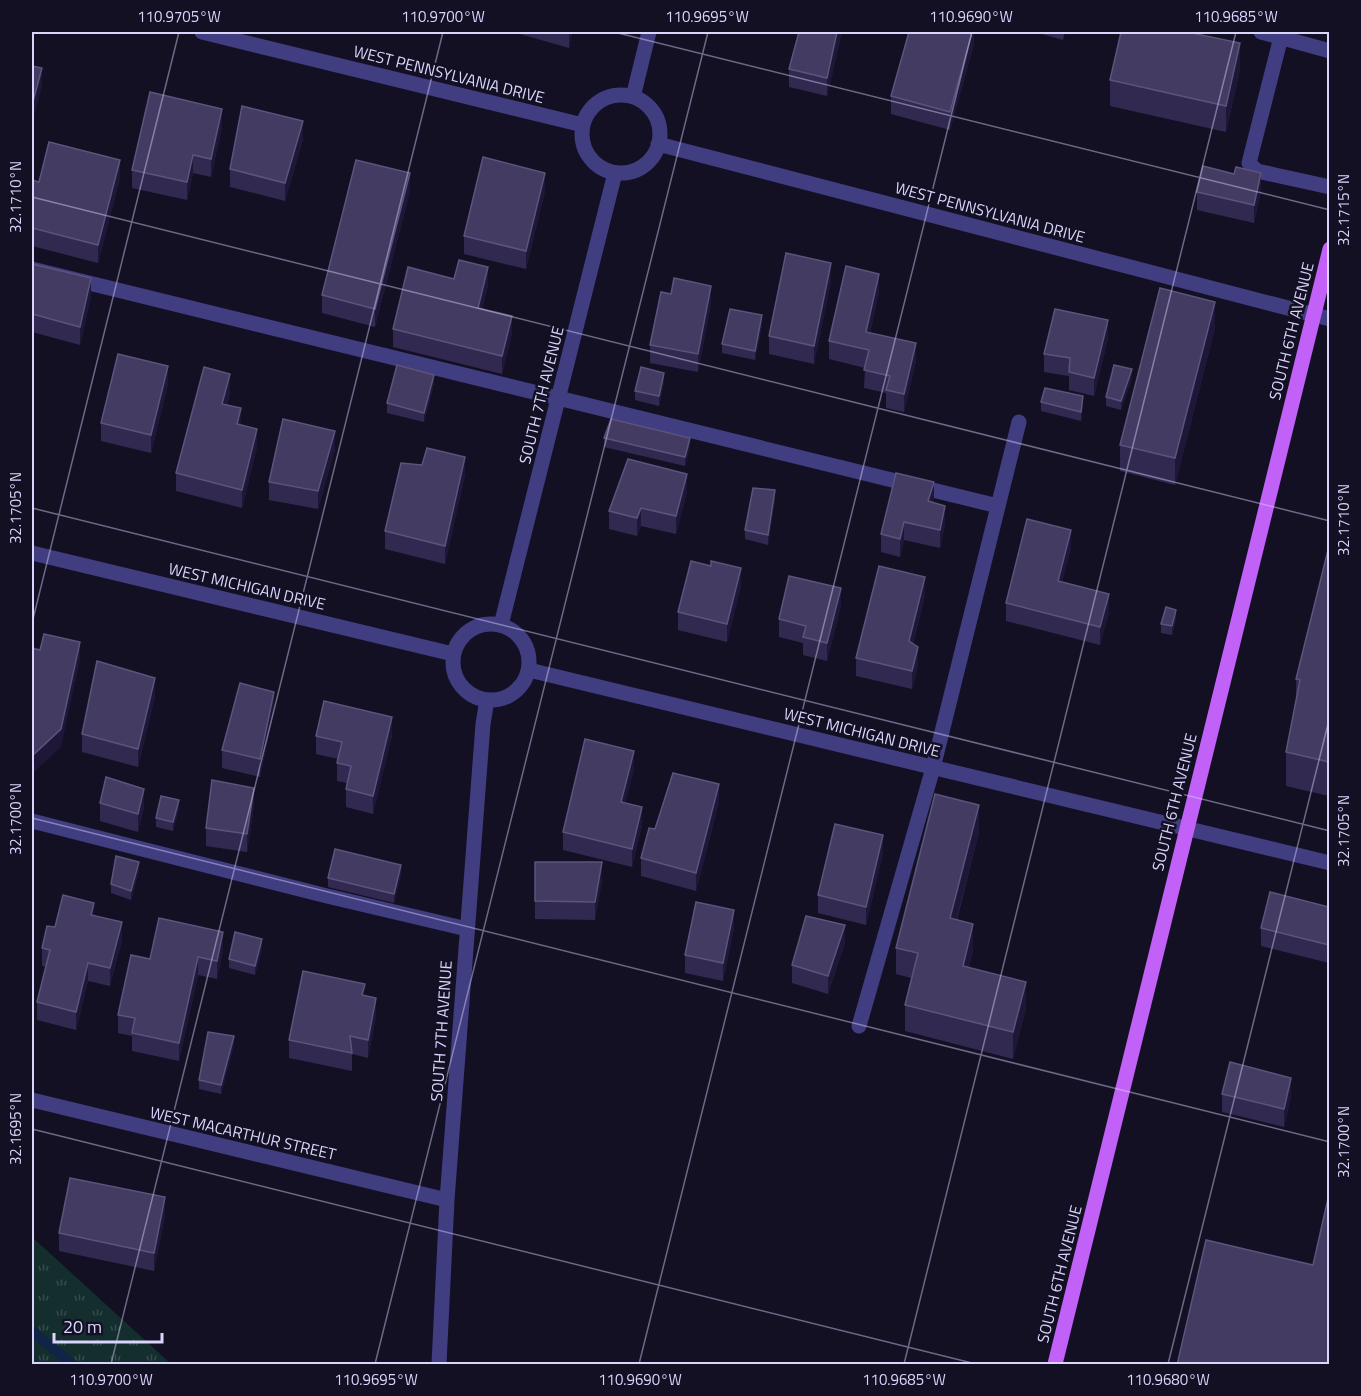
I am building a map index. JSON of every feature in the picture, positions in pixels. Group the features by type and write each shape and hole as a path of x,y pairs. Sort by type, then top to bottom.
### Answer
{"main road":[{"name":"SOUTH 6TH AVENUE","path":"1055,1365 1329,249"}],"street":[{"name":"WEST PENNSYLVANIA DRIVE","path":"202,32 583,125"},
{"path":"633,97 649,32"},
{"path":"1261,32 1329,51"},
{"path":"1281,37 1249,162 1257,171 1329,187"},
{"path":"620,95 633,97 652,111 658,121 660,133 658,144 654,155 637,170 615,173 603,168 589,155 582,138 583,125 588,113 602,101 620,95"},
{"name":"WEST PENNSYLVANIA DRIVE","path":"658,144 1329,319"},
{"name":"SOUTH 7TH AVENUE","path":"501,626 615,173"},
{"path":"32,268 998,506"},
{"path":"859,1026 933,768 1019,422"},
{"name":"WEST MICHIGAN DRIVE","path":"32,553 453,654"},
{"path":"485,624 501,626 516,632 523,640 530,660 529,670 520,688 512,695 502,699 487,700 471,695 462,687 453,666 453,654 457,643 474,627 485,624"},
{"name":"WEST MICHIGAN DRIVE","path":"529,670 1329,863"},
{"name":"SOUTH 7TH AVENUE","path":"439,1365 447,1200 483,724 487,700"},
{"path":"32,822 467,929"},
{"name":"WEST MACARTHUR STREET","path":"32,1100 447,1200"}],"green space":[{"path":"32,1237 171,1364 32,1364"}],"building":[{"path":"799,32 837,32 827,78 789,69"},
{"path":"909,32 972,32 950,112 891,96"},
{"path":"1121,32 1187,32 1240,43 1226,106 1110,80"},
{"path":"32,66 42,68 32,105"},
{"path":"150,92 222,109 211,159 193,155 187,182 132,170"},
{"path":"242,106 303,121 285,183 230,169"},
{"path":"49,142 120,160 98,245 32,228 32,180 39,182"},
{"path":"483,157 545,173 526,251 464,236"},
{"path":"356,160 410,173 375,309 322,295"},
{"path":"1203,166 1234,174 1236,167 1261,173 1254,205 1197,192"},
{"path":"786,253 831,263 814,346 769,336"},
{"path":"459,260 488,267 478,308 512,316 502,356 393,329 408,267 454,279"},
{"path":"32,264 91,278 80,327 32,314"},
{"path":"846,266 879,274 866,332 916,343 904,394 886,390 890,376 864,370 869,350 829,341"},
{"path":"674,278 711,286 698,354 650,345 661,292 671,294"},
{"path":"1160,288 1215,302 1175,458 1120,445"},
{"path":"730,309 762,315 755,351 722,344"},
{"path":"1055,309 1108,320 1094,378 1069,372 1070,358 1044,354"},
{"path":"118,354 168,366 151,435 101,423"},
{"path":"397,365 434,375 424,413 387,403"},
{"path":"1114,365 1132,369 1121,401 1106,397"},
{"path":"204,367 230,374 222,404 241,408 237,424 257,429 242,490 176,473"},
{"path":"641,367 664,373 659,396 635,391"},
{"path":"1045,388 1083,396 1081,412 1041,402"},
{"path":"283,419 335,431 318,491 269,482"},
{"path":"611,419 690,438 685,457 604,438"},
{"path":"427,448 465,457 445,546 385,531 401,463 422,465"},
{"path":"628,459 687,474 676,516 641,508 637,518 609,511"},
{"path":"896,473 934,482 928,501 945,506 940,530 904,522 900,539 881,534"},
{"path":"753,488 775,490 768,535 745,530"},
{"path":"1027,519 1071,530 1058,581 1109,594 1100,627 1006,603"},
{"path":"1329,546 1329,762 1286,752 1300,680 1296,679"},
{"path":"691,561 711,566 711,561 741,568 727,624 678,612"},
{"path":"879,566 925,577 909,641 918,647 912,671 856,658"},
{"path":"789,576 841,588 827,643 803,637 806,626 779,619"},
{"path":"1166,607 1176,610 1172,626 1161,624"},
{"path":"44,634 80,642 61,729 32,756 32,648 40,650"},
{"path":"97,661 155,678 138,749 82,734"},
{"path":"240,683 274,692 260,759 222,750"},
{"path":"324,701 392,717 373,796 346,789 351,766 337,763 342,742 316,736"},
{"path":"585,739 634,751 621,802 642,807 632,849 563,832"},
{"path":"673,773 719,784 696,873 641,858 649,828 655,829"},
{"path":"106,777 144,789 138,814 100,803"},
{"path":"212,780 254,788 247,834 206,828"},
{"path":"935,794 979,805 950,918 973,924 963,966 1026,982 1013,1032 905,1005 918,953 896,948"},
{"path":"161,796 179,800 173,822 156,818"},
{"path":"835,824 883,835 866,907 818,895"},
{"path":"335,849 401,865 394,894 328,878"},
{"path":"116,856 139,862 131,891 111,884"},
{"path":"535,862 602,862 595,902 535,901"},
{"path":"1270,892 1329,907 1329,945 1261,928"},
{"path":"63,895 94,903 91,915 122,922 110,968 88,963 76,1012 37,1002 50,950 42,948 47,926 55,927"},
{"path":"696,902 734,910 723,963 685,955"},
{"path":"806,916 845,925 828,976 792,965"},
{"path":"159,918 223,932 217,961 198,957 179,1043 132,1033 135,1018 118,1015 131,955 150,959"},
{"path":"235,932 262,939 255,966 229,959"},
{"path":"303,971 365,984 362,995 376,998 368,1040 350,1036 352,1053 289,1040"},
{"path":"208,1032 234,1036 221,1085 199,1080"},
{"path":"1230,1062 1291,1078 1284,1109 1222,1094"},
{"path":"70,1178 165,1197 154,1253 59,1233"},
{"path":"1329,1194 1328,1365 1177,1365 1206,1240 1313,1265"}],"waterway":[{"path":"32,1331 72,1364"}]}
